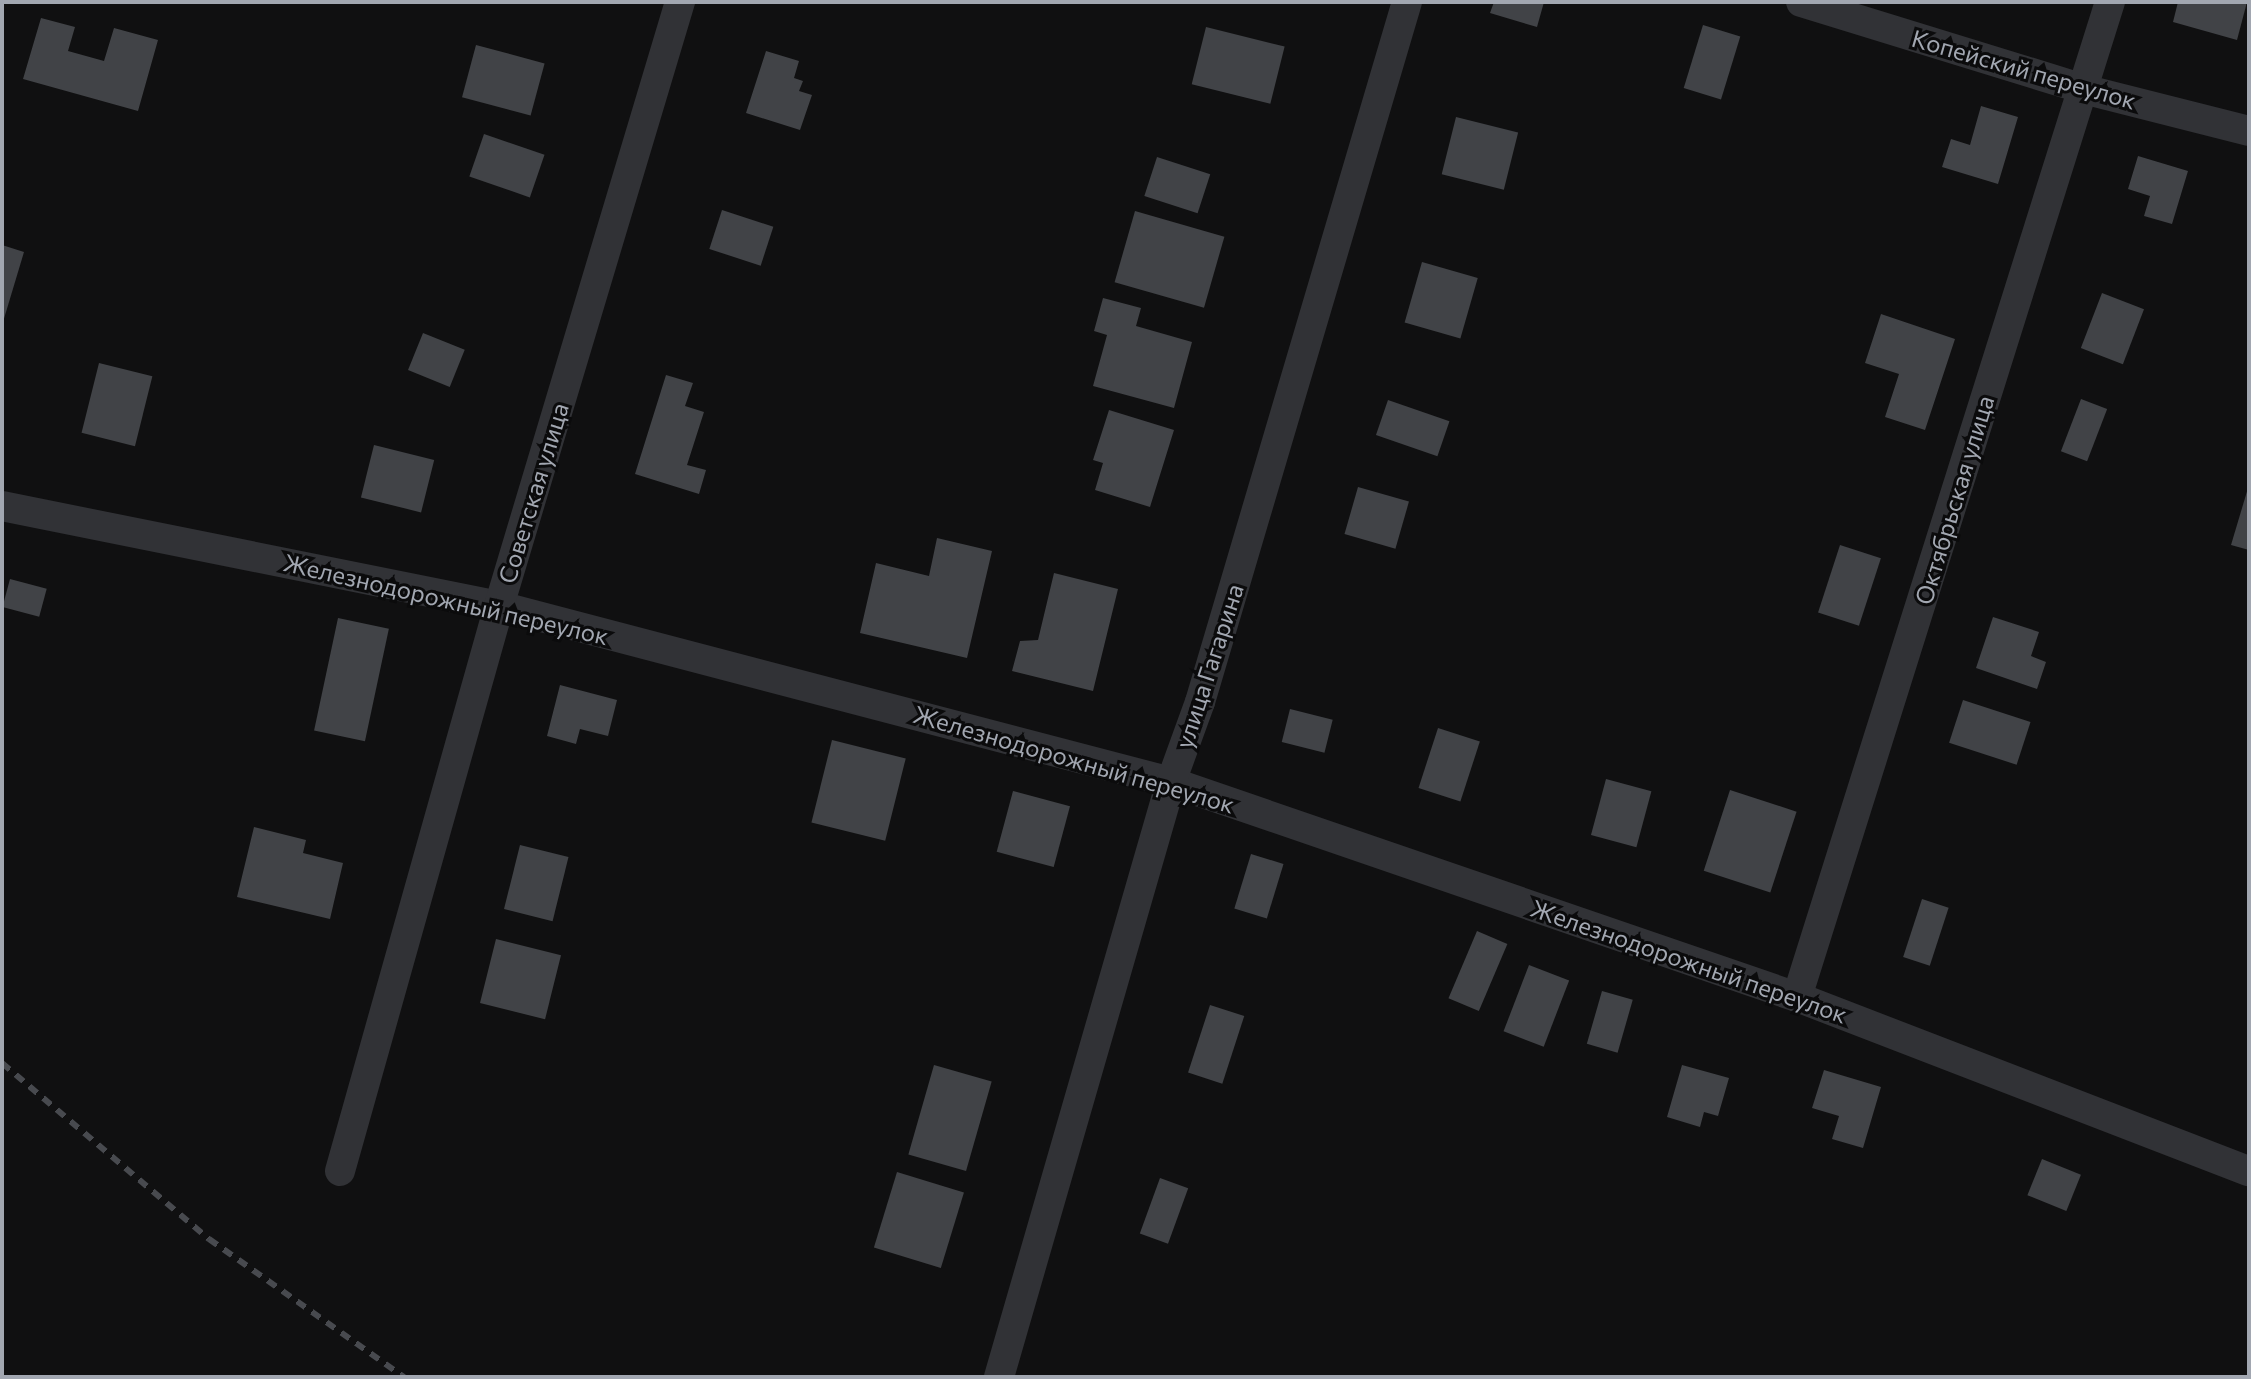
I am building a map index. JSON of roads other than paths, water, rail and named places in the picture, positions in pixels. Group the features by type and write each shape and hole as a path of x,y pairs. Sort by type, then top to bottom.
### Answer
{"street":[{"name":"Советская улица","path":"340,1171 499,606 680,2"},
{"name":"улица Гагарина","path":"999,1377 1171,782 1200,702 1407,2"},
{"name":"Копейский переулок","path":"1801,2 2083,89 2249,131"},
{"name":"Октябрьская улица","path":"1797,997 2110,2"},
{"name":"Железнодорожный переулок","path":"2,506 499,606 1171,782 1797,997 2249,1171"}],"railway":[{"path":"2,1063 209,1239 404,1377"}]}
